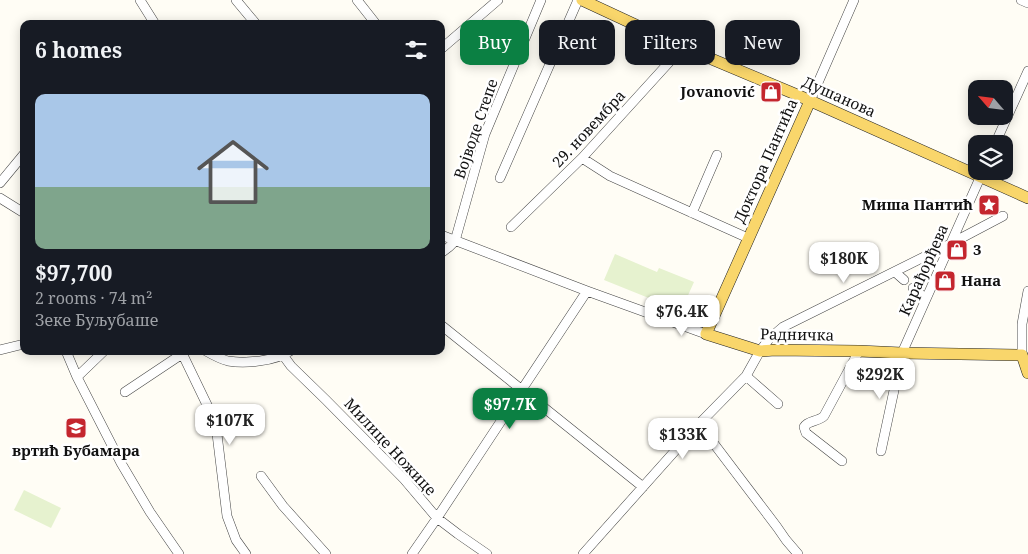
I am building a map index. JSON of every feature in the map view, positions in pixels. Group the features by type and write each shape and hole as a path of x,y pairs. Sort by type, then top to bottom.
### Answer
{"main road":[{"name":"Душанова","path":"580,0 625,21"},
{"name":"Душанова","path":"715,61 968,168"},
{"name":"Доктора Пантића","path":"706,334 810,101"},
{"name":"Душанова","path":"993,180 1028,198"},
{"name":"Радничка","path":"706,334 760,352 775,350 859,350 902,353 1022,354"},
{"path":"1022,354 1028,373"}],"street":[{"path":"140,0 152,20"},
{"path":"236,0 253,20"},
{"path":"357,0 373,20"},
{"path":"445,46 498,0"},
{"name":"Војводе Степе","path":"454,241 485,134 541,0"},
{"path":"500,178 580,0"},
{"name":"Доктора Пантића","path":"810,101 854,0"},
{"path":"1021,0 1028,3"},
{"name":"29. новембра","path":"511,227 582,158 667,65"},
{"path":"999,135 1028,71"},
{"path":"692,213 717,155"},
{"path":"582,158 610,176 748,238"},
{"path":"0,183 20,159"},
{"name":"Карађорђева","path":"881,451 902,353 978,180"},
{"path":"0,198 20,210"},
{"path":"583,554 699,424 746,376 769,339 783,327 1004,216"},
{"name":"Радничка","path":"445,237 706,334"},
{"path":"445,250 454,241"},
{"path":"894,272 904,280"},
{"path":"913,288 926,299"},
{"path":"412,554 588,291"},
{"path":"1022,354 1022,324 1028,291"},
{"path":"445,328 643,486"},
{"path":"0,350 20,345"},
{"path":"842,461 806,432 804,427 807,423 824,416 859,350"},
{"path":"68,355 121,463 150,512 179,554"},
{"path":"77,377 100,355"},
{"path":"125,392 178,355"},
{"path":"183,355 209,410 216,434 226,516 236,540 246,554"},
{"path":"216,355 228,360 243,362 259,361 278,355"},
{"name":"Милице Ножице","path":"286,355 291,366 404,479 437,518 488,554"},
{"path":"746,376 778,404"},
{"path":"699,424 798,554"},
{"path":"261,476 283,506 326,554"}],"green space":[{"path":"615,254 657,272 659,268 694,282 681,311 604,280"},
{"path":"24,490 61,508 51,528 14,510"}],"place":[{"name":"Jovanović","path":"771,92"},
{"name":"Миша Пантић","path":"989,205"},
{"name":"3","path":"957,250"},
{"name":"Нана","path":"945,281"},
{"name":"вртић Бубамара","path":"76,428"}]}
